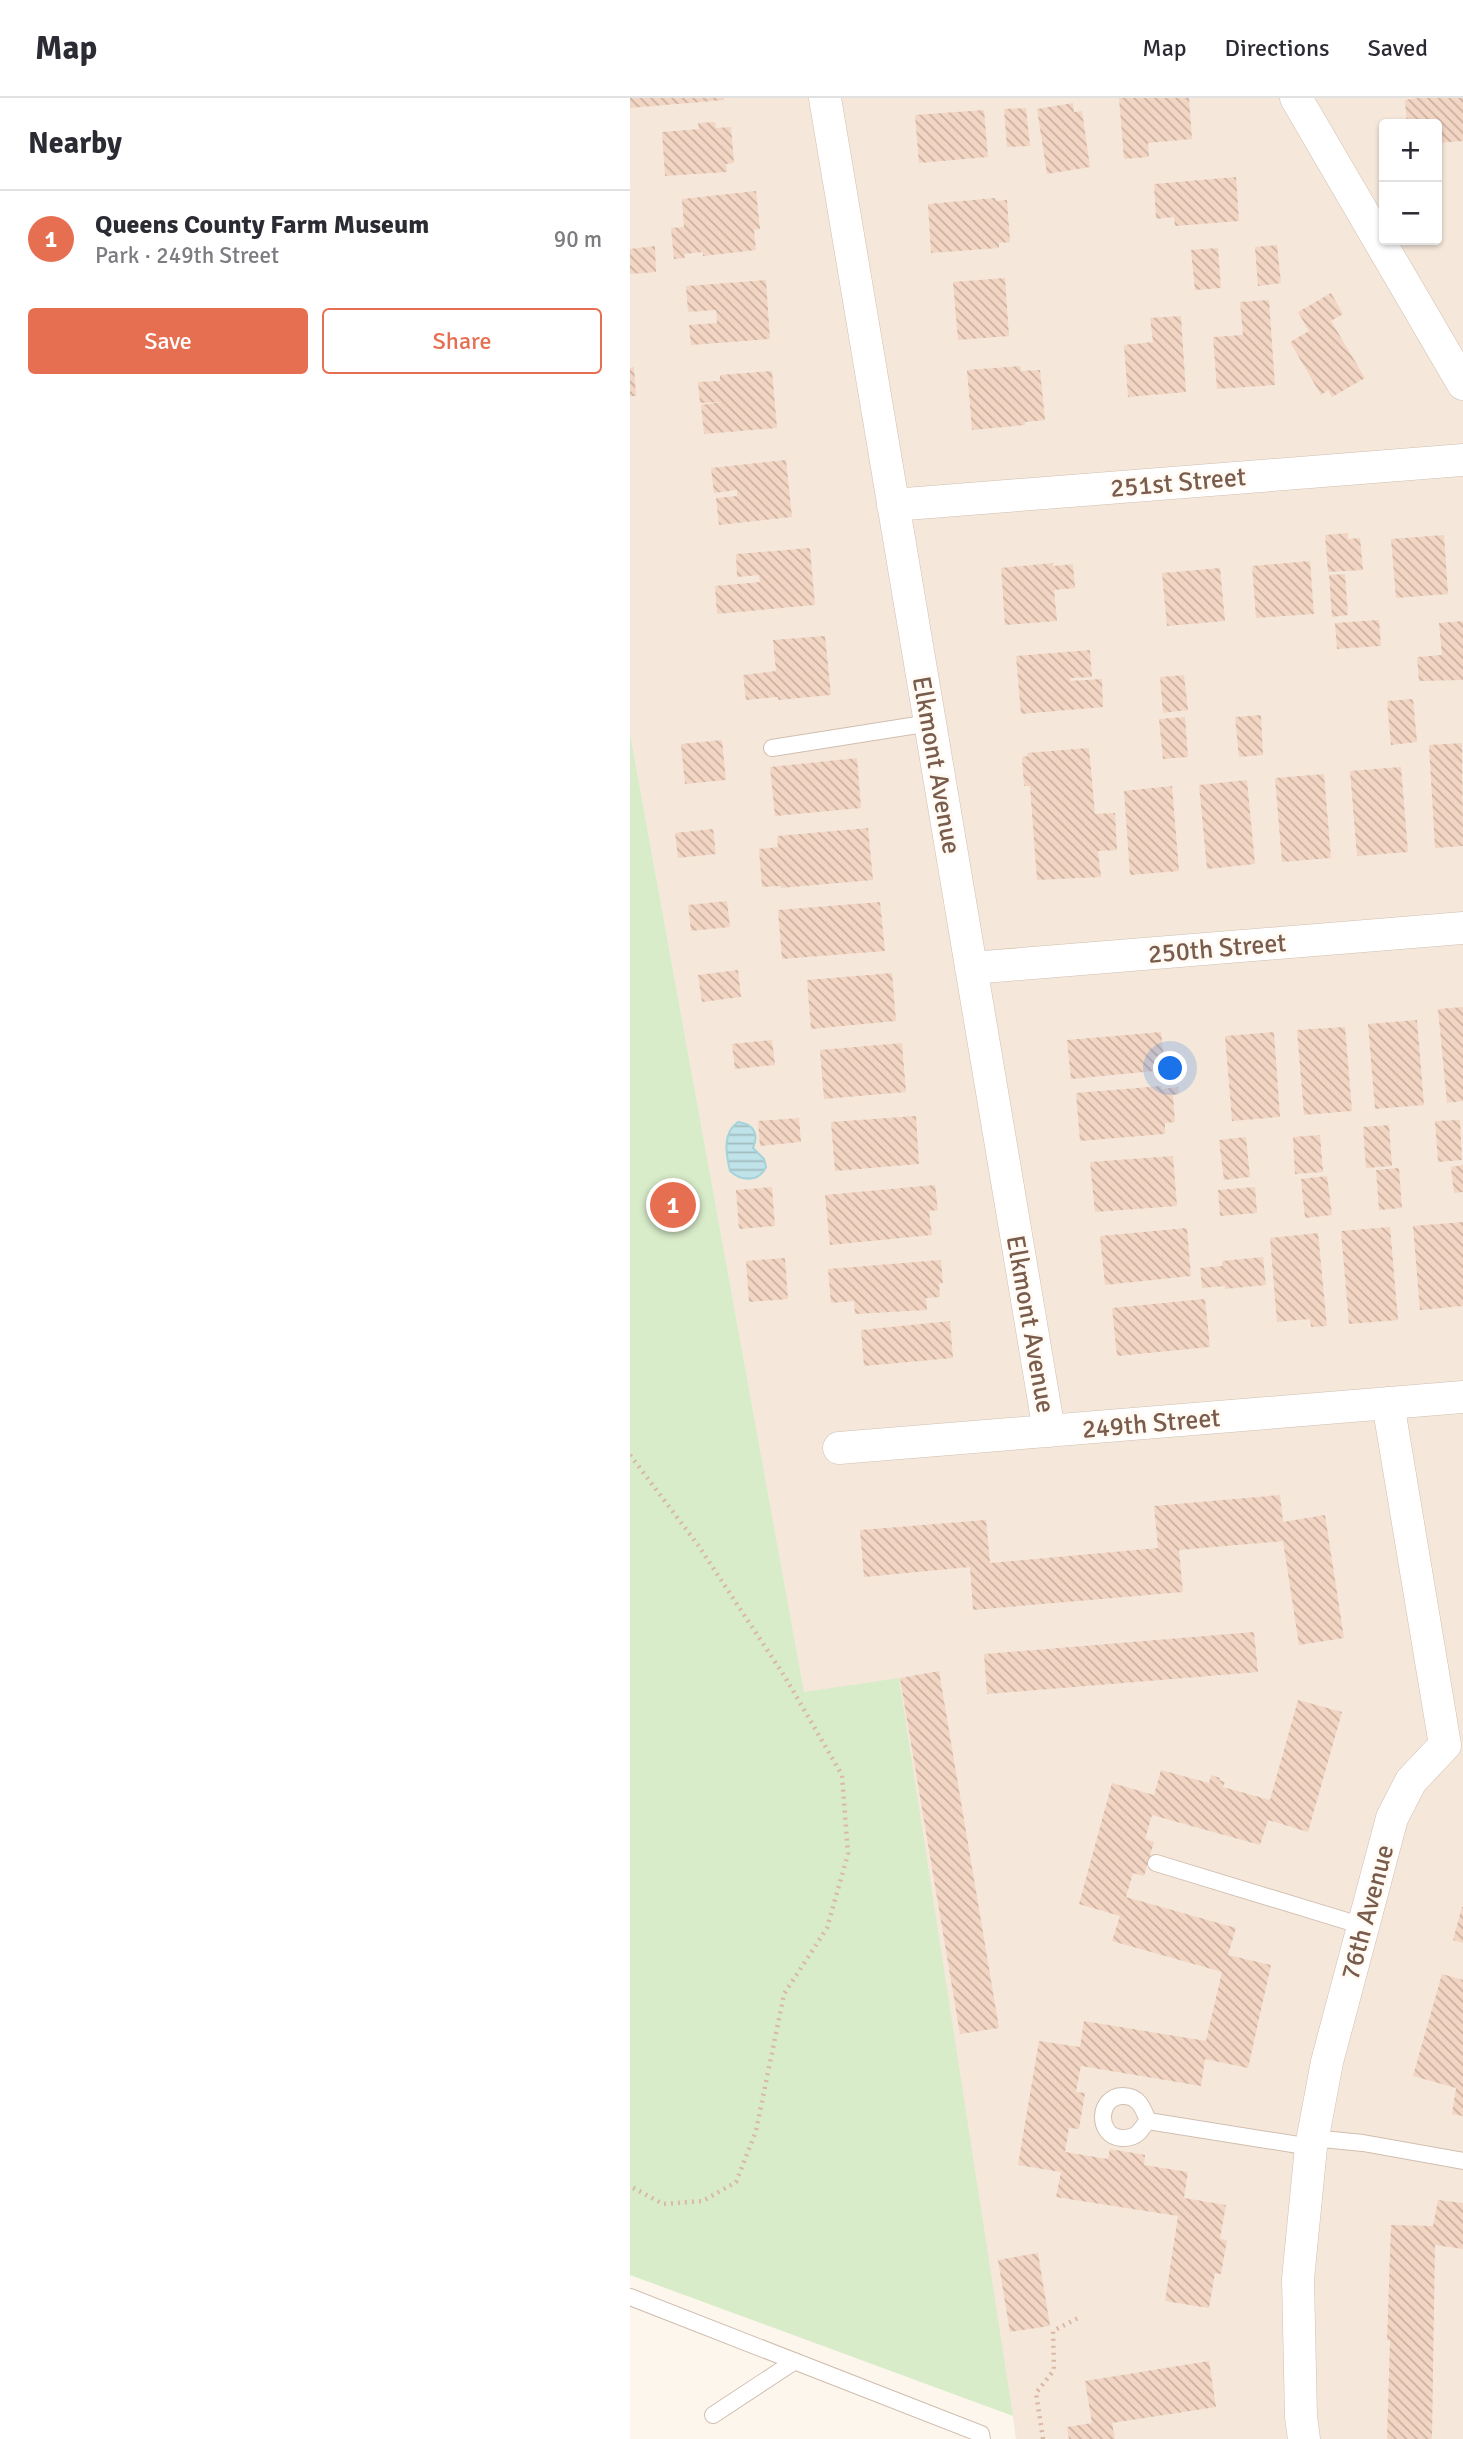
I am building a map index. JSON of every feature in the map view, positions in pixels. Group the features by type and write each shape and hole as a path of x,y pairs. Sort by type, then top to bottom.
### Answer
{"street":[{"name":"Elkmont Avenue","path":"825,98 1049,1431"},
{"path":"1296,98 1463,384"},
{"name":"251st Street","path":"893,505 1463,460"},
{"name":"250th Street","path":"971,968 1463,928"},
{"name":"249th Street","path":"839,1448 1463,1397"},
{"name":"76th Avenue","path":"1304,2439 1301,2417 1298,2278 1312,2142 1327,2062 1392,1818 1411,1781 1454,1744 1388,1404"}],"lane":[{"path":"772,748 929,723"},
{"path":"1156,1863 1363,1926"},
{"path":"1148,2121 1312,2142 1363,2143 1463,2161"},
{"path":"630,2297 981,2434 982,2439"},
{"path":"713,2415 795,2361"}],"path":[{"path":"630,1455 698,1545 771,1655 842,1775 848,1854 827,1928 784,1994 756,2131 736,2182 704,2200 663,2204 630,2186"},
{"path":"1043,2439 1036,2393 1054,2370 1053,2331 1080,2317"}],"shaded area":[{"path":"630,98 1463,98 1463,2439 1016,2439 1013,2416 804,1693 630,733"}],"green space":[{"path":"630,733 804,1692 899,1678 1013,2416 630,2275"}],"water":[{"path":"738,1122 754,1130 753,1148 764,1159 766,1167 755,1178 745,1179 730,1171 727,1138"}],"building":[{"path":"630,98 724,98 724,100 630,108"},
{"path":"1119,98 1189,98 1192,139 1148,143 1149,157 1124,159"},
{"path":"1463,98 1463,141 1442,143 1442,119 1407,119 1405,100"},
{"path":"1073,103 1074,112 1082,111 1090,167 1047,174 1037,109"},
{"path":"1026,108 1030,146 1007,147 1004,109"},
{"path":"984,110 988,157 919,163 915,115"},
{"path":"715,122 716,128 731,127 734,163 726,164 727,172 665,176 662,132 699,129 698,123"},
{"path":"1236,177 1239,221 1175,226 1174,217 1156,219 1154,184"},
{"path":"756,191 760,229 754,230 756,250 703,256 703,252 684,254 685,258 674,259 671,228 684,227 682,199"},
{"path":"995,198 996,201 1007,200 1010,242 999,243 999,248 931,253 928,204"},
{"path":"1277,245 1281,283 1258,286 1255,247"},
{"path":"655,246 656,272 630,274 630,249"},
{"path":"1218,248 1221,288 1195,290 1191,250"},
{"path":"1005,278 1009,336 958,340 953,282"},
{"path":"766,280 770,339 691,345 689,325 717,323 716,310 688,312 686,286"},
{"path":"1331,293 1343,314 1331,321 1365,378 1332,397 1328,390 1321,395 1290,342 1309,331 1298,312"},
{"path":"1269,300 1275,385 1217,389 1213,337 1243,335 1240,302"},
{"path":"1181,316 1186,392 1128,397 1124,345 1153,342 1150,318"},
{"path":"1020,366 1021,371 1040,370 1045,420 1025,422 1025,425 972,430 967,370"},
{"path":"634,367 636,396 630,396 630,368"},
{"path":"772,371 777,428 704,434 701,405 722,402 700,403 698,382 720,381 720,375"},
{"path":"786,460 792,517 719,525 716,498 737,496 737,490 714,493 711,468"},
{"path":"1348,533 1348,539 1360,538 1363,570 1328,572 1325,535"},
{"path":"1444,535 1448,594 1396,598 1391,539"},
{"path":"810,548 815,605 717,614 715,586 760,582 759,575 737,577 736,554"},
{"path":"1310,561 1314,614 1256,618 1252,566"},
{"path":"1053,563 1053,566 1073,564 1075,588 1054,590 1057,621 1005,625 1001,568"},
{"path":"1220,568 1225,621 1167,626 1162,573"},
{"path":"1345,574 1348,615 1332,617 1329,575"},
{"path":"1379,620 1381,646 1337,649 1335,623"},
{"path":"1463,621 1463,680 1419,681 1417,657 1442,655 1439,623"},
{"path":"825,636 831,695 746,700 743,675 776,671 773,640"},
{"path":"1090,650 1092,677 1070,678 1070,681 1102,679 1103,707 1021,714 1016,656"},
{"path":"1184,675 1188,710 1163,713 1160,677"},
{"path":"1413,699 1417,742 1391,745 1387,701"},
{"path":"1261,715 1263,755 1239,757 1235,717"},
{"path":"1185,717 1188,757 1163,759 1159,719"},
{"path":"722,740 726,780 685,784 681,744"},
{"path":"1462,743 1463,846 1435,848 1429,745"},
{"path":"1089,748 1095,814 1115,813 1117,850 1098,851 1101,877 1037,880 1030,786 1024,786 1022,757 1028,756 1027,753"},
{"path":"857,758 861,808 775,816 770,767"},
{"path":"1401,767 1408,852 1357,856 1350,771"},
{"path":"1324,774 1331,858 1282,862 1275,778"},
{"path":"1247,780 1255,864 1207,869 1199,785"},
{"path":"1172,786 1179,871 1130,875 1124,791"},
{"path":"868,828 873,880 781,888 762,887 759,849 778,847 777,836"},
{"path":"713,829 716,854 678,858 675,833"},
{"path":"727,901 730,927 691,931 688,905"},
{"path":"880,902 885,951 782,959 778,910"},
{"path":"738,970 741,997 702,1002 698,975"},
{"path":"892,973 896,1021 811,1029 807,980"},
{"path":"1463,1007 1463,1101 1447,1103 1438,1009"},
{"path":"1417,1020 1424,1105 1375,1109 1368,1024"},
{"path":"1345,1027 1352,1111 1304,1115 1297,1030"},
{"path":"1161,1032 1165,1070 1071,1079 1067,1040"},
{"path":"1274,1032 1280,1117 1232,1121 1225,1036"},
{"path":"772,1040 775,1065 735,1069 732,1044"},
{"path":"902,1043 906,1092 824,1099 820,1050"},
{"path":"1161,1086 1162,1089 1178,1087 1179,1094 1173,1095 1175,1122 1165,1123 1165,1134 1080,1141 1076,1093"},
{"path":"916,1116 919,1164 835,1171 831,1122"},
{"path":"799,1118 801,1142 760,1146 758,1121"},
{"path":"1460,1120 1462,1160 1438,1162 1435,1121"},
{"path":"1389,1125 1392,1166 1366,1168 1363,1127"},
{"path":"1320,1135 1323,1172 1295,1174 1293,1137"},
{"path":"1246,1137 1250,1177 1224,1180 1219,1140"},
{"path":"1173,1156 1177,1206 1095,1212 1090,1162"},
{"path":"1463,1165 1463,1192 1454,1193 1451,1167"},
{"path":"1399,1168 1402,1208 1379,1210 1376,1170"},
{"path":"1327,1176 1332,1215 1305,1218 1301,1179"},
{"path":"935,1185 938,1210 929,1211 932,1235 830,1245 825,1195"},
{"path":"772,1187 775,1226 739,1229 736,1190"},
{"path":"1255,1187 1257,1213 1220,1216 1218,1190"},
{"path":"1463,1222 1463,1306 1420,1310 1413,1226"},
{"path":"1390,1227 1398,1320 1349,1324 1341,1231"},
{"path":"1187,1228 1191,1276 1105,1285 1100,1236"},
{"path":"1318,1233 1327,1326 1311,1327 1310,1319 1277,1322 1270,1238"},
{"path":"1263,1257 1266,1285 1202,1288 1200,1268 1222,1266 1222,1261"},
{"path":"785,1258 788,1299 749,1302 746,1261"},
{"path":"941,1260 943,1283 939,1284 940,1297 926,1298 927,1310 855,1314 854,1301 831,1303 828,1269"},
{"path":"1205,1299 1210,1347 1117,1356 1112,1308"},
{"path":"950,1321 953,1358 864,1366 861,1330"},
{"path":"1280,1495 1283,1522 1325,1515 1344,1638 1299,1645 1283,1541 1179,1550 1183,1592 973,1610 970,1567 864,1577 860,1530 986,1520 990,1563 1158,1548 1154,1506"},
{"path":"1254,1632 1258,1672 987,1694 984,1654"},
{"path":"939,1671 999,2028 960,2034 900,1678"},
{"path":"1298,1700 1342,1712 1308,1832 1268,1820 1260,1845 1152,1815 1145,1839 1154,1842 1144,1876 1133,1873 1126,1897 1236,1928 1228,1955 1271,1965 1248,2068 1205,2059 1201,2086 1081,2066 1076,2092 1085,2093 1079,2129 1069,2128 1065,2152 1108,2159 1110,2149 1145,2155 1144,2165 1188,2172 1184,2198 1226,2205 1220,2239 1227,2240 1221,2274 1215,2273 1209,2308 1165,2301 1178,2216 1056,2197 1061,2172 1018,2165 1039,2041 1080,2047 1084,2021 1206,2041 1222,1972 1112,1941 1120,1916 1079,1904 1112,1783 1154,1795 1161,1770 1209,1783 1211,1775 1225,1782 1223,1787 1270,1800"},
{"path":"1463,1907 1463,1943 1453,1940"},
{"path":"1442,1974 1463,1980 1463,2116 1452,2114 1456,2088 1413,2076"},
{"path":"1438,2200 1463,2203 1463,2249 1435,2245 1432,2439 1387,2439 1391,2225 1433,2226"},
{"path":"1038,2253 1050,2326 1010,2332 998,2260"},
{"path":"1209,2361 1216,2407 1112,2423 1115,2439 1069,2439 1067,2427 1092,2423 1085,2381"}],"place":[{"name":"Queens County Farm Museum","path":"673,1205"}]}
